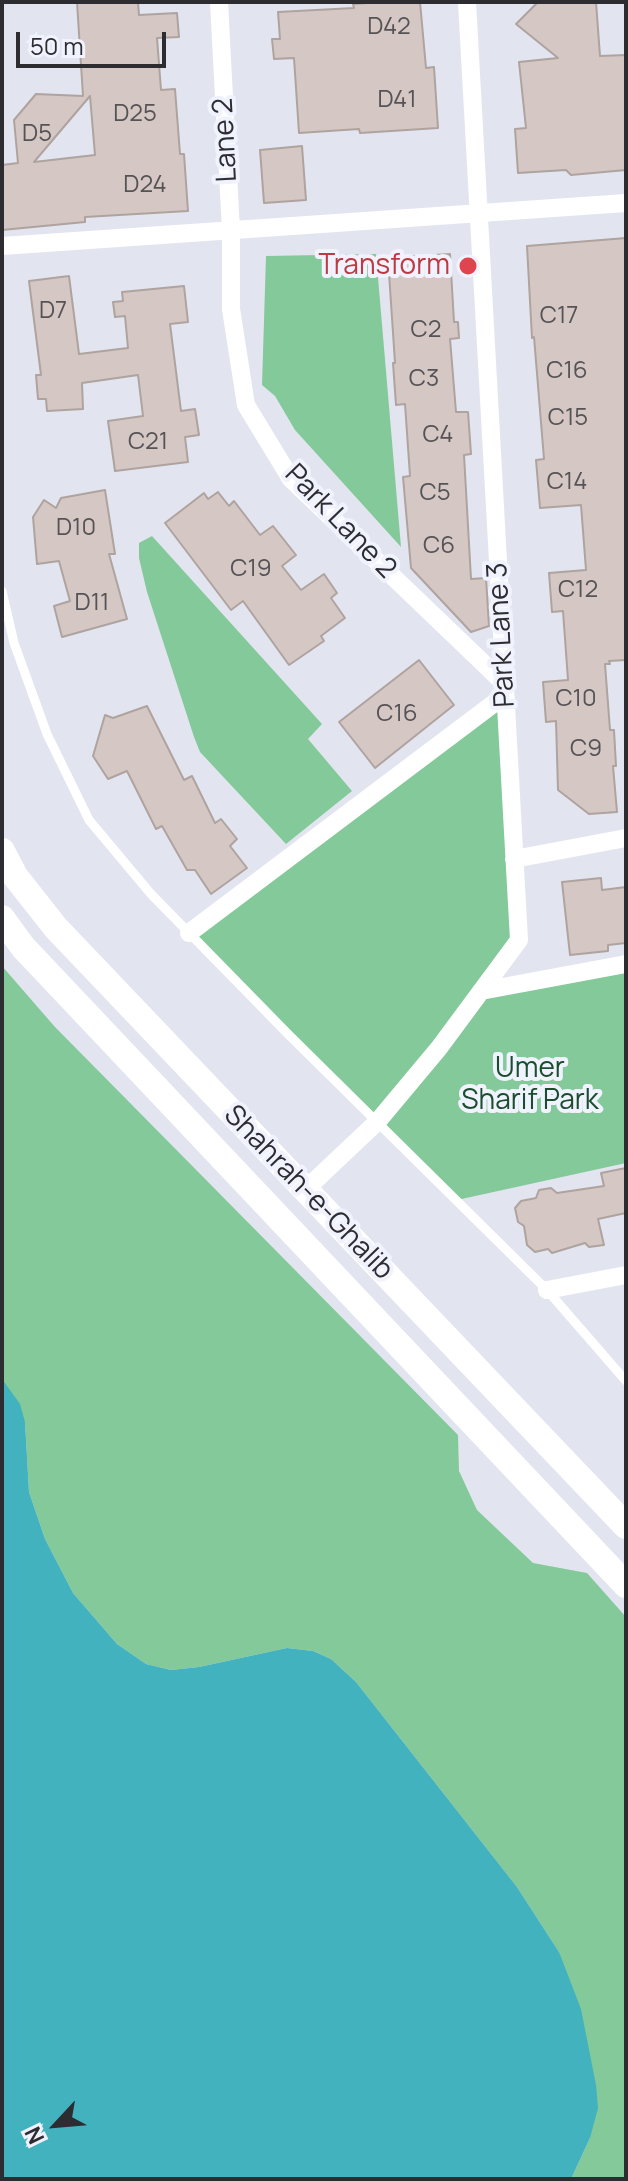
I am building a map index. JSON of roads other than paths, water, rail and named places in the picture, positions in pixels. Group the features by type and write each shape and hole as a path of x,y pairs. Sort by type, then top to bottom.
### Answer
{"main road":[{"name":"Shahrah-e-Ghalib","path":"2,851 15,876 56,928 626,1526"},
{"name":"Shahrah-e-Ghalib","path":"2,918 34,959 626,1585"}],"street":[{"name":"Lane 2","path":"219,2 231,231"},
{"name":"Park Lane 3","path":"305,1190 378,1121 439,1048 519,940 467,2"},
{"path":"2,246 626,203"},
{"name":"Park Lane 2","path":"231,231 231,309 246,405 291,479 505,689"},
{"path":"189,933 505,689"},
{"path":"514,859 626,838"},
{"path":"481,991 626,964"},
{"path":"547,1290 626,1275"}],"lane":[{"path":"2,591 14,643 47,734 89,820 151,894 547,1290 626,1381"}],"water":[{"path":"2,1379 20,1404 25,1422 29,1492 45,1539 73,1593 117,1644 146,1664 171,1670 287,1648 313,1651 331,1659 356,1682 517,1887 559,1952 581,2009 596,2085 598,2108 590,2138 571,2179 2,2179"}],"place":[{"name":"Transform","path":"468,266"}],"park label":[{"name":"Umer Sharif Park","path":"530,1085"}]}
